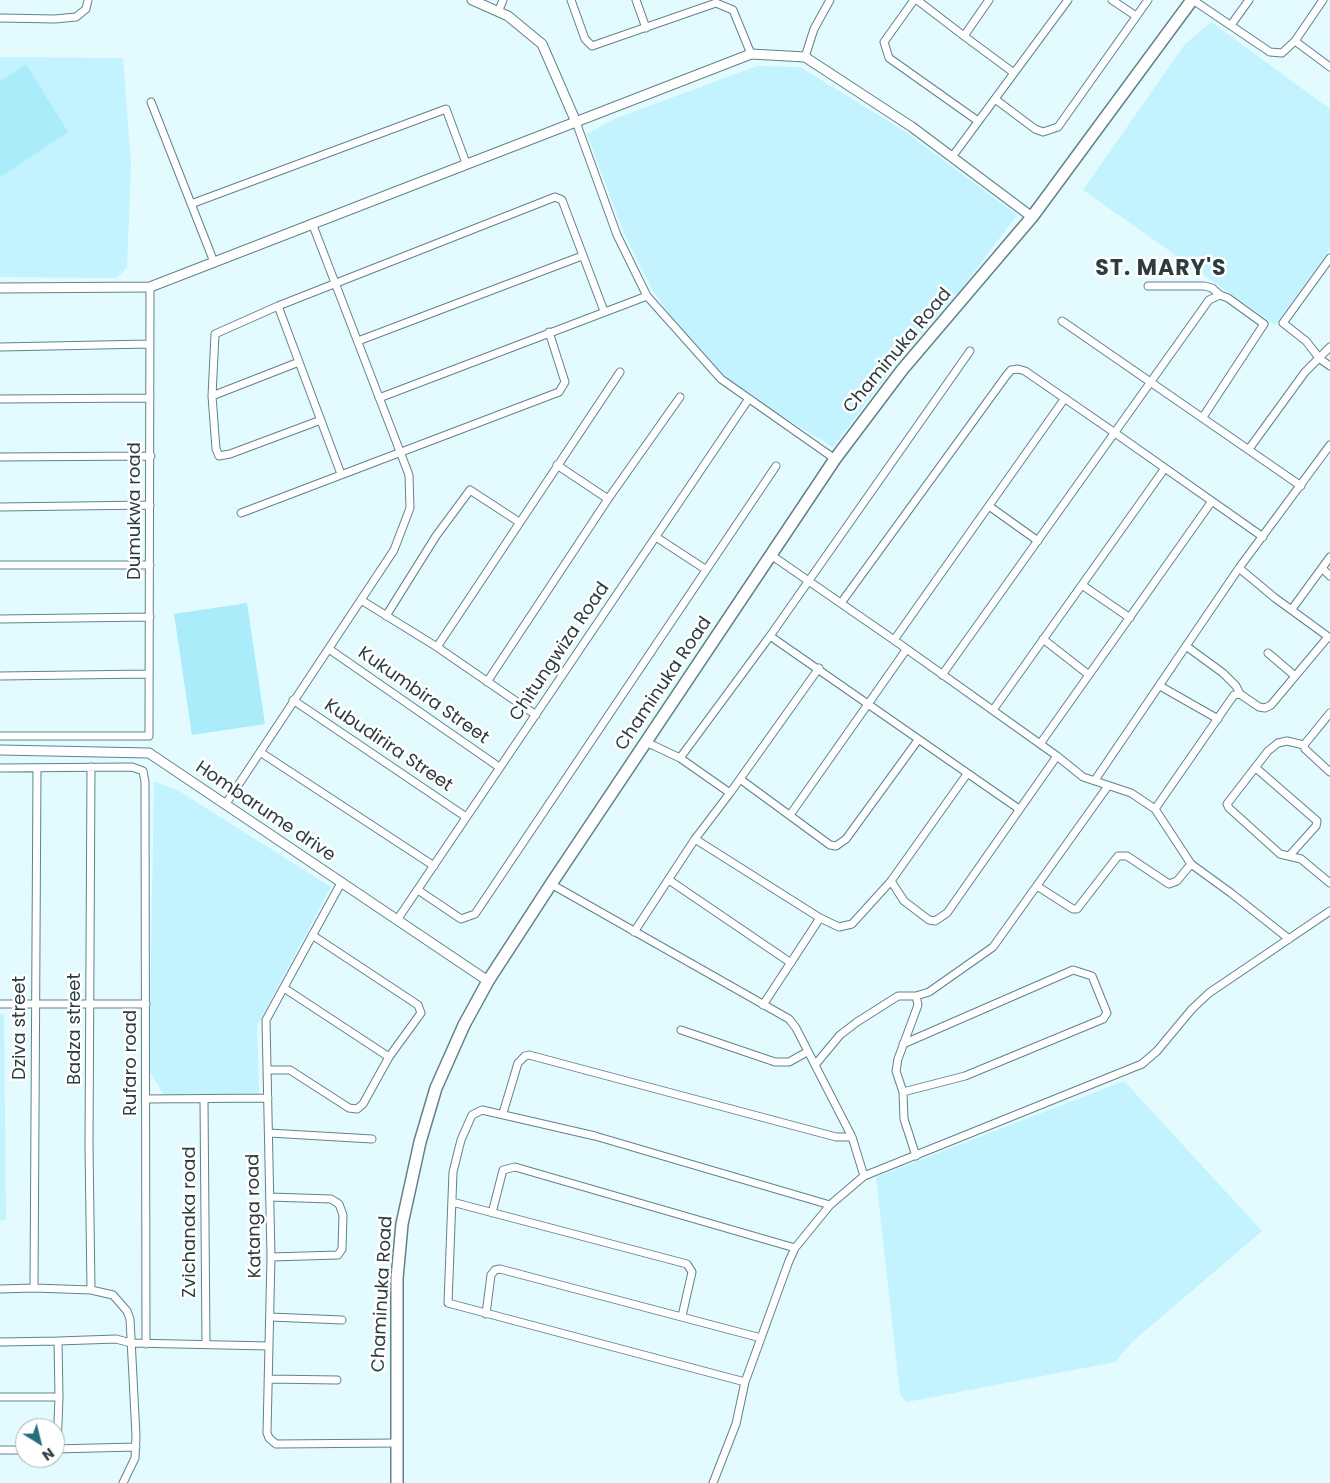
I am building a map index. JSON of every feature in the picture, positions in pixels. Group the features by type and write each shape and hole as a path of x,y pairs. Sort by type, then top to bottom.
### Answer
{"main road":[{"name":"Chaminuka Road","path":"397,1483 397,1278 406,1196 436,1088 464,1025 488,981 551,884 772,555 834,459 902,370 1032,217 1193,0"}],"street":[{"path":"0,18 55,19 76,17 86,9 88,0"},
{"path":"472,0 499,10 542,44 576,122 617,235 647,296 721,379 748,400 834,459"},
{"path":"499,10 503,0"},
{"path":"571,0 585,39 592,46 716,4 733,10 751,54"},
{"path":"636,0 646,28"},
{"path":"805,57 814,29 830,0"},
{"path":"914,0 884,42 890,58 978,121"},
{"path":"918,0 1014,73"},
{"path":"964,36 989,0"},
{"path":"952,157 1068,0"},
{"path":"1112,0 1136,16"},
{"path":"995,98 1035,129 1043,132 1058,126 1148,0"},
{"path":"1193,0 1270,52 1282,53 1295,41 1323,0"},
{"path":"1231,25 1250,0"},
{"path":"1295,41 1330,67"},
{"path":"0,288 150,287 751,54 805,57 912,127 1032,217"},
{"path":"151,102 214,262"},
{"path":"191,204 446,109 466,163"},
{"path":"321,420 230,454 219,456 216,449 212,396 215,334 278,306 555,197 562,200 604,311"},
{"path":"225,805 394,550 410,508 409,475 337,283 312,223"},
{"path":"358,341 582,256"},
{"path":"1330,258 1283,324 1306,341 1320,359 1330,366"},
{"path":"1148,286 1204,286 1212,288 1264,324 1203,417"},
{"name":"Dumukwa road","path":"0,736 149,736 150,287"},
{"path":"942,675 1209,300 1220,295"},
{"path":"379,398 647,296"},
{"path":"278,306 341,474"},
{"path":"1062,321 1301,486"},
{"path":"241,513 559,392 564,382 549,332"},
{"path":"0,347 149,344"},
{"path":"1249,449 1305,372 1320,359 1330,346"},
{"path":"680,758 770,636 970,351"},
{"path":"212,396 299,362"},
{"path":"841,603 1011,370 1025,370 1262,537"},
{"path":"437,647 620,372"},
{"path":"487,682 608,499 680,397"},
{"path":"0,399 150,398"},
{"path":"894,640 1065,398"},
{"name":"Chitungwiza Road","path":"397,920 748,400"},
{"path":"1095,780 1239,568 1330,445"},
{"path":"0,457 151,456"},
{"path":"557,465 608,499"},
{"path":"418,890 461,919 475,914 776,466"},
{"path":"993,710 1165,468"},
{"path":"386,616 436,536 470,490 519,522"},
{"path":"1040,744 1212,501"},
{"path":"0,506 150,505"},
{"path":"988,506 1038,541"},
{"path":"656,537 705,569"},
{"path":"772,555 993,710 1083,777 1132,793 1155,809 1191,864 1231,893 1288,939"},
{"path":"1292,609 1330,557"},
{"path":"0,565 150,565"},
{"path":"1186,646 1223,673 1236,686 1240,694 1253,704 1265,708 1271,705 1329,637 1275,598 1239,568"},
{"path":"1322,568 1330,576"},
{"path":"1082,585 1130,618"},
{"path":"361,600 437,647 536,715"},
{"path":"0,619 150,618"},
{"path":"770,636 819,668 918,740 1019,809"},
{"path":"1043,639 1089,675"},
{"name":"Kukumbira Street","path":"329,648 499,767"},
{"path":"790,815 906,650"},
{"path":"1268,653 1295,676"},
{"path":"634,932 695,839 819,668"},
{"path":"0,676 148,674"},
{"path":"1160,686 1218,719"},
{"path":"1155,809 1234,696 1240,694"},
{"name":"Kubudirira Street","path":"294,700 466,817"},
{"path":"1304,745 1330,713"},
{"path":"740,779 830,845 841,843 918,740"},
{"path":"1330,772 1305,749 1304,745 1295,741 1278,743 1268,751 1227,802 1227,806 1280,854 1301,858 1330,883"},
{"path":"646,742 680,758 730,793"},
{"name":"Hombarume drive","path":"0,750 149,753 488,981"},
{"path":"260,752 434,866"},
{"path":"891,881 904,901 929,920 941,918 1057,756"},
{"name":"Rufaro road","path":"91,768 132,767 143,770 145,782 146,1344"},
{"path":"0,768 91,768"},
{"name":"Dziva street","path":"34,1288 34,1004 37,768"},
{"name":"Badza street","path":"91,768 91,1290"},
{"path":"1256,768 1316,821 1316,826 1290,855"},
{"path":"695,839 820,918 839,927 852,924 891,881 967,774"},
{"path":"815,1065 840,1035 857,1022 898,996 916,996 928,992 986,954 1108,786"},
{"path":"1037,886 1073,909 1077,909 1118,856 1127,856 1169,884 1175,883 1191,864"},
{"path":"669,880 791,962"},
{"name":"Katanga road","path":"341,883 266,1020 271,1257 267,1433 269,1438 276,1444 397,1443"},
{"path":"551,884 793,1024 852,1137 864,1176"},
{"path":"713,1483 736,1424 745,1382 795,1248 830,1205 864,1176 1142,1064 1157,1051 1192,1009 1209,993 1330,911"},
{"path":"763,1005 820,918"},
{"path":"268,1070 290,1070 349,1108 357,1109 362,1104 390,1056 419,1016 420,1008 312,935"},
{"path":"903,1044 1073,970 1092,976 1108,1013 1103,1019 965,1076 903,1092"},
{"path":"284,988 390,1056"},
{"path":"916,996 918,1005 903,1044 896,1071 903,1092 904,1119 916,1156"},
{"path":"0,1004 146,1004"},
{"path":"681,1030 775,1062 790,1062 807,1052"},
{"path":"503,1114 518,1063 525,1056 530,1055 836,1137 852,1137"},
{"path":"146,1099 268,1098"},
{"name":"Zvichanaka road","path":"204,1100 206,1344"},
{"path":"745,1382 451,1305 448,1300 455,1159 472,1115 482,1110 595,1136 830,1205"},
{"path":"268,1133 372,1139"},
{"path":"492,1213 503,1170 515,1167 795,1248"},
{"path":"270,1197 331,1199 339,1204 343,1215 342,1249 338,1255 271,1257"},
{"path":"452,1202 687,1264 692,1272 682,1316"},
{"path":"486,1314 492,1275 495,1270 500,1269 761,1338"},
{"path":"0,1289 91,1290 113,1295 127,1311 130,1318 136,1447 135,1458 123,1483"},
{"path":"270,1317 342,1320"},
{"path":"0,1342 116,1339 146,1344 269,1346"},
{"path":"58,1341 58,1418"},
{"path":"269,1379 337,1380"},
{"path":"0,1397 59,1397"},
{"path":"65,1449 136,1447"},
{"path":"0,1450 15,1450"}],"shaded area":[{"path":"1211,22 1330,109 1330,249 1275,325 1083,190 1185,44"},
{"path":"0,57 123,58 131,165 127,268 116,278 0,277"},
{"path":"26,64 68,132 0,177 0,81"},
{"path":"757,66 800,67 904,131 1017,215 962,288 900,358 833,447 713,375 653,291 623,231 587,134 614,119"},
{"path":"247,603 265,724 192,735 174,614"},
{"path":"154,781 179,791 331,887 257,1026 259,1094 164,1095 149,1070"},
{"path":"0,1014 4,1014 6,1220 0,1220"},
{"path":"1124,1081 1262,1231 1132,1342 1115,1362 907,1402 900,1395 876,1177"}],"district":[{"name":"ST. MARY'S","path":"1161,269"}]}
